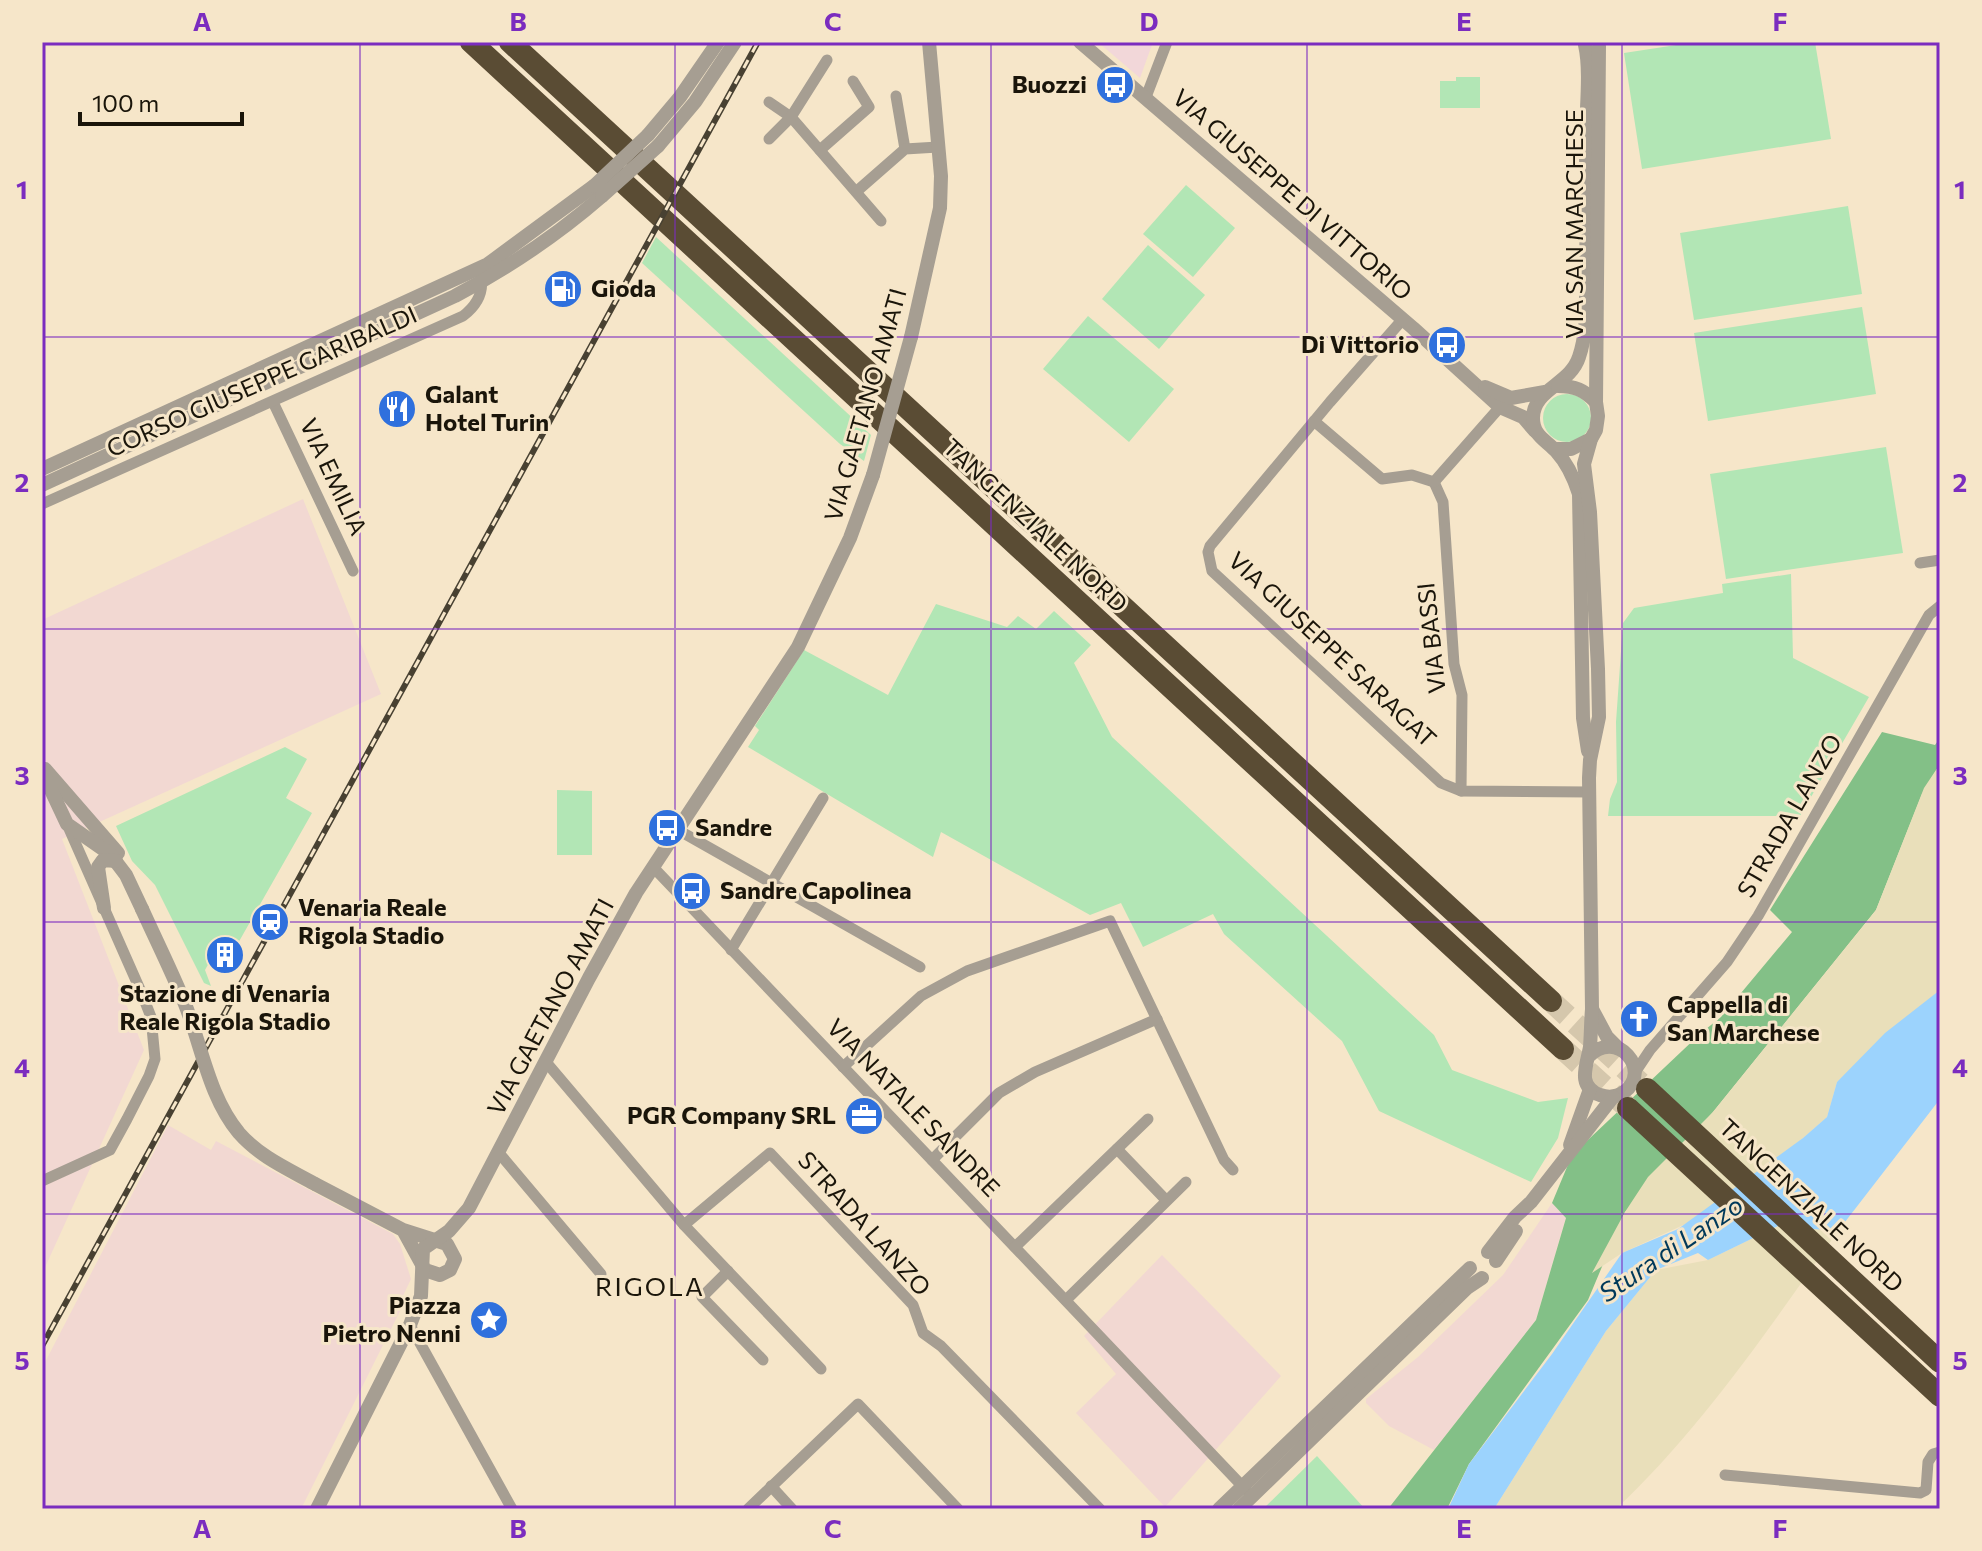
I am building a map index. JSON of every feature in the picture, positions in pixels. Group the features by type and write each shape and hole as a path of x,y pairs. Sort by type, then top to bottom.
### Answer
{"highway":[{"name":"TANGENZIALE NORD","path":"471,42 1563,1049"},
{"name":"TANGENZIALE NORD","path":"510,42 1551,1001"},
{"name":"TANGENZIALE NORD","path":"1646,1087 1940,1362"},
{"path":"1626,1107 1940,1396"}],"street":[{"name":"CORSO GIUSEPPE GARIBALDI","path":"653,141 718,42"},
{"name":"CORSO GIUSEPPE GARIBALDI","path":"42,485 480,275 526,238 598,191 653,141 695,102 735,42"},
{"name":"VIA GAETANO AMATI","path":"454,1253 469,1208 589,978 653,867 801,642 845,550 873,475 911,337 940,208 929,42"},
{"name":"VIA GIUSEPPE DI VITTORIO","path":"1080,42 1403,319 1500,407 1523,417 1536,431"},
{"path":"1146,97 1167,42"},
{"name":"VIA SAN MARCHESE","path":"1590,760 1583,718 1579,494 1575,479 1554,449 1543,442 1536,431 1534,411 1538,400 1579,359 1585,321 1592,44"},
{"name":"VIA SAN MARCHESE","path":"1590,1089 1584,1073 1592,1009 1589,792 1590,760 1599,717 1590,512 1584,464 1598,416 1592,44"},
{"path":"769,139 791,117 827,60"},
{"path":"820,150 869,107 853,81"},
{"path":"896,96 905,149"},
{"path":"769,102 791,117 881,221"},
{"path":"857,191 905,149 938,147"},
{"name":"CORSO GIUSEPPE GARIBALDI","path":"42,504 463,316 483,289 480,275"},
{"name":"CORSO GIUSEPPE GARIBALDI","path":"42,469 480,275"},
{"name":"VIA GIUSEPPE SARAGAT","path":"1403,319 1210,546 1209,565 1441,783 1461,791"},
{"name":"VIA GIUSEPPE DI VITTORIO","path":"1475,382 1511,398 1552,389"},
{"path":"1552,389 1573,386 1586,392 1596,402"},
{"name":"VIA EMILIA","path":"273,402 353,571"},
{"path":"1314,421 1382,479 1412,475 1434,482 1500,407"},
{"path":"1554,449 1571,449 1591,439"},
{"name":"VIA BASSI","path":"1434,482 1443,502 1454,664 1462,695 1461,791"},
{"path":"1920,563 1940,560"},
{"name":"STRADA LANZO","path":"1646,1087 1650,1050 1727,962 1758,916 1929,615 1940,606"},
{"path":"42,768 151,1017 155,1059 110,1150 42,1181"},
{"path":"42,768 115,847 185,1003 215,1090 226,1114 240,1133 259,1152 315,1184 403,1230 447,1244 454,1253 450,1270 438,1275 421,1296 410,1325 317,1509"},
{"path":"1461,791 1589,792"},
{"path":"731,950 823,798"},
{"path":"67,824 105,849 126,875"},
{"path":"678,830 920,967"},
{"path":"104,908 98,867 103,860 116,861"},
{"name":"VIA NATALE SANDRE","path":"653,867 1015,1247"},
{"path":"843,1067 921,996 948,981 967,971 1110,921 1224,1160 1233,1170"},
{"path":"1219,1509 1248,1491 1467,1288 1494,1274 1492,1257 1521,1224 1531,1202 1566,1157 1626,1107 1627,1089 1646,1087 1632,1061 1607,1037 1592,1009"},
{"path":"932,1160 999,1093 1035,1072 1157,1019"},
{"name":"STRADA LANZO","path":"1623,1051 1644,1051 1662,1038"},
{"path":"1588,1057 1601,1047 1623,1051"},
{"path":"546,1062 684,1225 821,1369"},
{"path":"1566,1157 1590,1089 1626,1107"},
{"path":"1148,1119 1015,1247 1248,1491"},
{"path":"1117,1149 1165,1199"},
{"path":"499,1153 601,1274"},
{"name":"STRADA LANZO","path":"684,1225 770,1153 913,1305 923,1333 941,1346 1100,1509"},
{"path":"1066,1300 1165,1199 1186,1182"},
{"name":"VIA GAETANO AMATI","path":"436,1241 469,1208"},
{"path":"403,1230 421,1263 429,1273 438,1275"},
{"path":"421,1296 423,1249 436,1241"},
{"path":"1239,1509 1248,1491 1470,1268 1475,1255 1492,1257"},
{"path":"1470,1268 1474,1275 1482,1278"},
{"path":"728,1271 702,1297 763,1360"},
{"path":"410,1325 512,1509"},
{"path":"748,1509 858,1404 958,1509"},
{"path":"1725,1475 1920,1493 1926,1490 1928,1462 1933,1454 1940,1452"},
{"path":"771,1486 792,1509"}],"shaded area":[{"path":"1098,42 1153,42 1140,78"},
{"path":"303,499 381,694 62,839 144,1050 42,1274 42,620"},
{"path":"168,1125 211,1150 216,1141 393,1234 400,1244 411,1279 401,1300 404,1303 301,1509 42,1509 42,1368"},
{"path":"1552,1203 1566,1217 1536,1320 1434,1450 1389,1426 1366,1403 1366,1399 1418,1357 1503,1275"},
{"path":"1162,1255 1281,1376 1165,1507 1076,1413 1116,1374 1084,1336"}],"green space":[{"path":"1696,42 1815,42 1831,139 1642,169 1624,53"},
{"path":"1456,77 1480,77 1480,108 1440,108 1440,81 1456,81"},
{"path":"1186,185 1235,228 1193,277 1143,234"},
{"path":"1848,206 1862,294 1694,320 1680,233"},
{"path":"656,237 871,435 864,461 840,444 642,263"},
{"path":"1148,245 1205,295 1159,349 1102,299"},
{"path":"1862,307 1876,394 1708,421 1694,333"},
{"path":"1088,316 1174,389 1129,442 1043,369"},
{"path":"1567,394 1576,395 1584,401 1590,409 1590,427 1584,435 1576,441 1567,442 1558,441 1550,435 1544,427 1543,418 1544,409 1550,401 1558,395"},
{"path":"1886,447 1903,553 1726,579 1710,474"},
{"path":"1791,574 1793,658 1869,697 1800,816 1608,816 1610,799 1617,782 1616,722 1623,623 1634,608 1723,593 1722,584"},
{"path":"936,604 1007,627 1018,616 1036,629 1054,611 1091,645 1074,663 1112,737 1434,1035 1452,1070 1538,1102 1568,1098 1558,1138 1531,1182 1379,1111 1342,1041 1224,934 1213,914 1143,947 1121,903 1090,915 941,832 933,857 748,747 759,730 755,726 804,650 888,695"},
{"path":"1882,732 1935,745 1940,738 1940,764 1922,794 1876,910 1713,1112 1625,1212 1588,1300 1469,1464 1447,1509 1388,1509 1536,1320 1566,1218 1552,1203 1572,1155 1721,1017 1792,932 1770,910"},
{"path":"285,747 307,759 286,798 312,813 237,945 223,938 205,970 211,986 204,983 155,885 132,861 116,826"},
{"path":"557,790 592,791 592,855 557,855"},
{"path":"1317,1456 1365,1509 1263,1509"}],"sand":[{"path":"1940,764 1940,990 1837,1082 1827,1117 1777,1161 1714,1211 1622,1253 1592,1273 1648,1177 1713,1112 1876,910 1924,788"},
{"path":"1810,1223 1838,1231 1706,1411 1616,1509 1494,1509 1606,1331 1656,1270 1708,1260 1778,1226"}],"water":[{"name":"Stura di Lanzo","path":"1940,990 1940,1099 1838,1231 1778,1226 1708,1260 1698,1253 1656,1270 1606,1331 1494,1509 1448,1509 1469,1464 1552,1354 1622,1253 1678,1229 1803,1138 1827,1117 1837,1082 1885,1033"}],"tunnel":[{"path":"1551,1001 1647,1089"},
{"path":"1563,1049 1628,1108"}],"railway":[{"path":"42,1346 758,42"}],"place":[{"name":"Buozzi","path":"1115,85"},
{"name":"Gioda","path":"563,289"},
{"name":"Di Vittorio","path":"1447,345"},
{"name":"Galant Hotel Turin","path":"397,409"},
{"name":"Sandre","path":"667,828"},
{"name":"Sandre Capolinea","path":"692,891"},
{"name":"Venaria Reale Rigola Stadio","path":"270,922"},
{"name":"Stazione di Venaria Reale Rigola Stadio","path":"225,955"},
{"name":"Cappella di San Marchese","path":"1639,1019"},
{"name":"PGR Company SRL","path":"864,1116"},
{"name":"Piazza Pietro Nenni","path":"489,1320"}],"district":[{"name":"RIGOLA","path":"650,1287"}]}
